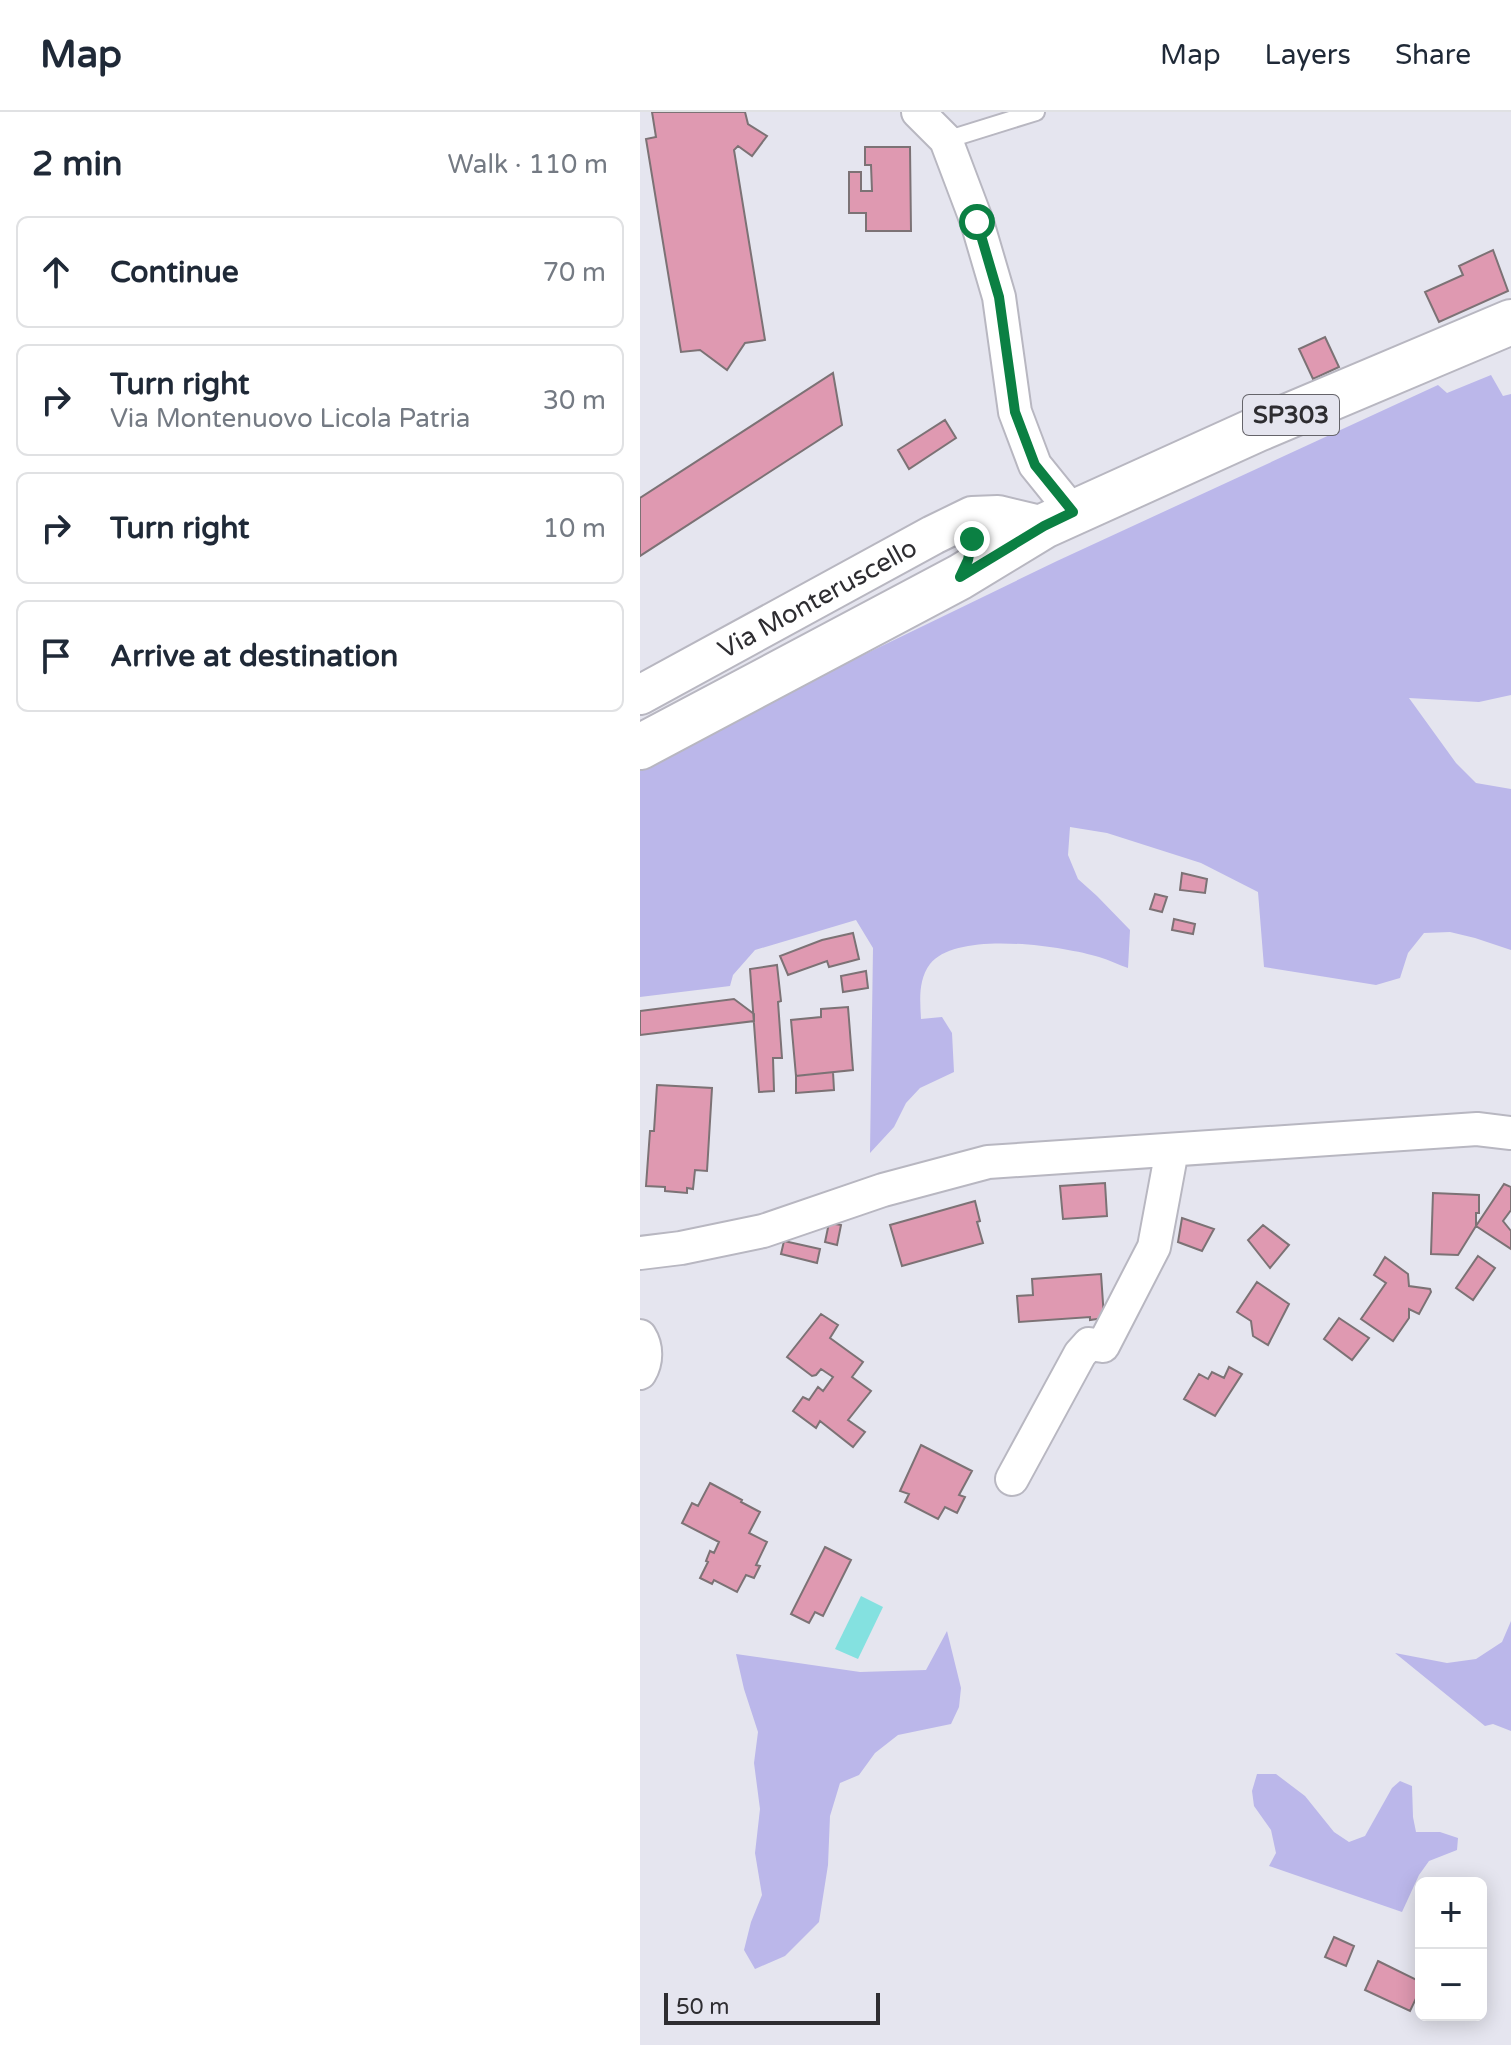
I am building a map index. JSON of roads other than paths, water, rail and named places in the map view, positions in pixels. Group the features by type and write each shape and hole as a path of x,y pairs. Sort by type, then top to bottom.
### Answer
{"main road":[{"name":"SP303","path":"640,747 960,577 1058,519 1258,429 1511,322"}],"street":[{"path":"918,112 946,140 977,222 999,297 1015,412 1058,519"},
{"name":"Via Monteruscello","path":"640,695 972,516 1058,519"},
{"path":"933,535 966,532 972,539 968,560 960,577"},
{"path":"640,1253 763,1231 883,1190 988,1162 1477,1129 1511,1133"},
{"path":"1012,1479 1080,1354 1089,1344 1103,1346 1154,1247 1172,1150"},
{"path":"640,1336 644,1343 645,1364 640,1373"}],"lane":[{"path":"946,140 1036,112"}],"water":[{"path":"861,1596 883,1607 858,1659 835,1649"}]}
